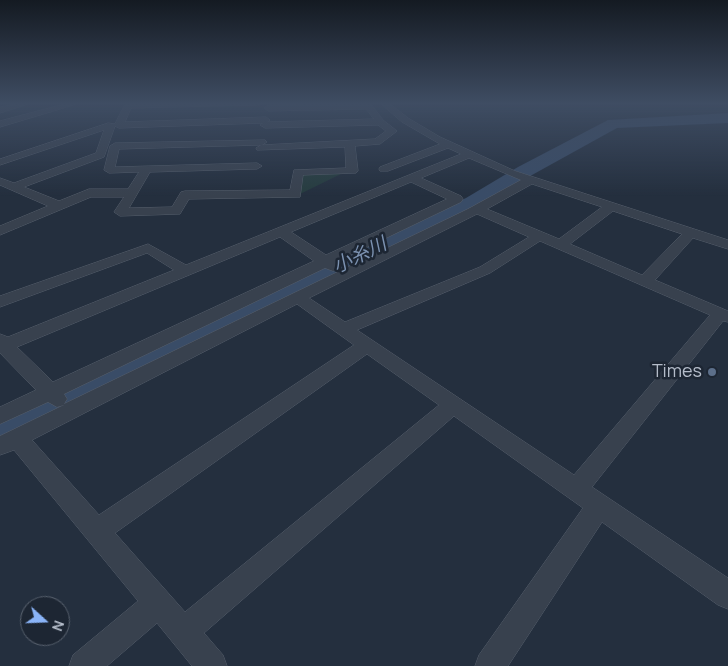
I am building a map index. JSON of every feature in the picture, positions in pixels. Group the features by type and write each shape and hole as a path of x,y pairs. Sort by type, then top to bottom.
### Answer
{"street":[{"path":"0,162 84,134"},
{"path":"14,188 100,155 108,134"},
{"path":"254,180 263,134"},
{"path":"350,145 352,171 298,172 296,194 254,180 146,170 109,170 115,146 350,145 377,142 388,134"},
{"path":"430,134 467,154 510,173 728,245"},
{"path":"384,169 447,144"},
{"path":"69,412 2,344 282,232 467,154"},
{"path":"146,170 120,212 176,210 185,195 254,180"},
{"path":"0,416 458,199 412,178"},
{"path":"212,666 97,531 8,442 344,274 478,210 530,180"},
{"path":"0,181 59,206"},
{"path":"0,231 89,193 132,193"},
{"path":"560,245 611,207"},
{"path":"478,210 724,315 576,490"},
{"path":"282,232 344,274"},
{"path":"645,281 690,233"},
{"path":"344,329 485,270 539,236"},
{"path":"0,302 148,248 186,271"},
{"path":"299,298 728,595"},
{"path":"97,531 367,345"},
{"path":"183,632 453,405"},
{"path":"490,666 599,506"},
{"path":"84,666 158,603"}],"green space":[{"path":"343,173 298,195 299,174"}],"waterway":[{"name":"小糸川","path":"0,431 473,202 593,134"}],"place":[{"name":"Times","path":"712,372"}]}
